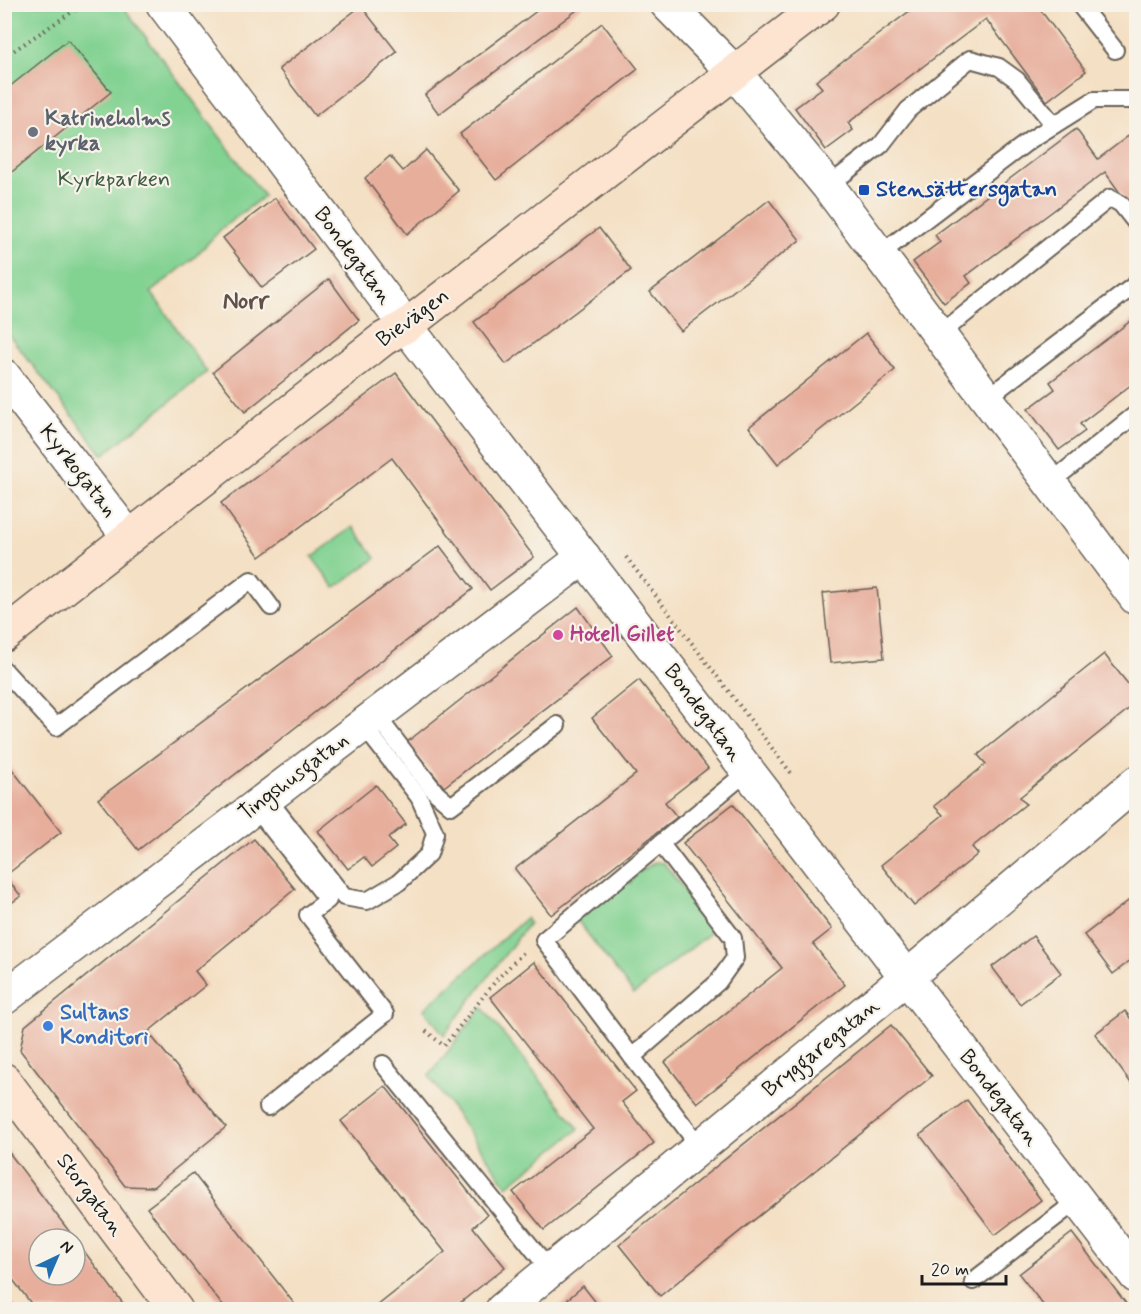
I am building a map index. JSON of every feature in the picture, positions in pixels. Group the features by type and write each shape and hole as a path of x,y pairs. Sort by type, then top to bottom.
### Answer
{"street":[{"name":"Bondegatan","path":"163,4 406,326 1137,1276"},
{"path":"667,4 735,73 828,186 1137,598"},
{"name":"Bievägen","path":"4,635 383,339 406,326 823,4"},
{"name":"Kyrkogatan","path":"4,376 129,537"},
{"name":"Tingshusgatan","path":"4,998 584,557"},
{"name":"Bryggaregatan","path":"502,1310 907,977 1137,783"},
{"name":"Storgatan","path":"4,1080 176,1310"}],"lane":[{"path":"1079,4 1115,50"},
{"path":"828,186 881,145 908,110 970,59 999,68 1017,80 1054,125"},
{"path":"880,254 1030,140 1094,100 1133,100 1137,104"},
{"path":"940,334 1110,198 1121,204 1137,223"},
{"path":"987,398 1137,284"},
{"path":"1051,483 1137,414"},
{"path":"4,670 56,727 251,580 270,607"},
{"path":"370,720 436,793 451,806 557,725"},
{"path":"261,803 344,897 367,902 399,882 429,854 435,833 419,797 370,720"},
{"path":"699,1146 544,940 748,771"},
{"path":"261,803 328,900 308,915 385,1014 268,1107"},
{"path":"632,1057 718,982 735,958 733,938 662,844"},
{"path":"383,1064 550,1270"},
{"path":"973,1281 1078,1200"}],"path":[{"path":"74,4 78,9"},
{"path":"4,57 84,4"},
{"path":"426,1031 444,1046 520,954 544,940"}],"green space":[{"name":"Kyrkparken","path":"5,5 122,5 264,196 221,229 194,258 151,292 207,372 103,455 5,330"},
{"path":"353,527 376,558 335,588 312,557"},
{"path":"655,862 664,863 693,901 694,911 694,901 715,929 634,994 577,920 632,877 630,884 636,874"},
{"path":"526,918 529,923 444,1035 424,1009"},
{"path":"482,1007 579,1129 507,1186 429,1076"}],"building":[{"path":"546,4 585,4 439,114 425,95"},
{"path":"919,4 1036,4 1086,71 1047,101 986,19 848,123 853,130 826,150 795,108 822,88 816,81"},
{"path":"361,6 397,52 315,116 279,69"},
{"path":"602,23 638,69 496,180 460,134"},
{"name":"Katrineholms kyrka","path":"68,40 111,92 8,175 4,171 4,91"},
{"path":"1076,129 1098,159 1135,131 1136,215 1105,172 966,276 971,283 944,303 913,262 940,242 935,235"},
{"path":"426,150 459,191 407,234 365,178 390,156 403,171"},
{"path":"275,198 314,249 262,288 223,238"},
{"path":"769,200 800,240 681,331 650,292"},
{"path":"599,228 631,270 506,364 474,322"},
{"path":"329,279 359,320 245,412 213,372"},
{"path":"1136,317 1136,381 1080,424 1085,431 1059,450 1028,409 1055,389 1050,382"},
{"path":"866,333 895,370 778,464 749,427"},
{"path":"396,373 534,557 490,590 392,458 260,557 221,503"},
{"path":"440,546 473,589 138,850 98,799"},
{"path":"877,588 884,658 830,663 823,593"},
{"path":"578,607 613,656 444,787 407,742"},
{"path":"1104,654 1136,694 1136,703 1020,797 1026,804 972,847 978,854 914,906 881,865 943,815 934,806 986,764 978,755"},
{"path":"639,680 708,768 665,802 677,817 551,915 515,869 636,774 592,718"},
{"path":"4,759 61,832 5,876 21,896 4,908"},
{"path":"376,785 406,824 388,838 396,848 372,867 364,857 348,869 318,831"},
{"path":"733,804 832,929 813,944 845,985 697,1103 665,1062 782,968 683,843"},
{"path":"254,839 295,889 195,971 206,985 148,1032 226,1127 153,1187 125,1186 20,1050 25,1026"},
{"path":"1136,895 1136,956 1113,974 1084,935"},
{"path":"1033,936 1061,973 1020,1004 992,967"},
{"path":"534,962 636,1091 622,1102 654,1143 544,1230 513,1192 593,1129 490,997"},
{"path":"1125,1011 1136,1026 1136,1090 1095,1034"},
{"path":"891,1025 932,1076 660,1296 619,1245"},
{"path":"385,1086 487,1215 473,1227 505,1267 451,1310 372,1310 445,1252 341,1121"},
{"path":"967,1100 1041,1200 995,1235 920,1135"},
{"path":"4,1146 66,1227 27,1227 27,1287 87,1287 87,1255 128,1310 36,1310 4,1268"},
{"path":"193,1173 299,1310 226,1310 147,1208"},
{"path":"1072,1233 1131,1310 1047,1310 1019,1274"},
{"path":"583,1286 602,1310 555,1310"}],"place":[{"name":"Katrineholms kyrka","path":"33,132"},
{"name":"Stensättersgatan","path":"864,190"},
{"name":"Hotell Gillet","path":"558,635"},
{"name":"Sultans Konditori","path":"48,1026"}],"district":[{"name":"Norr","path":"246,301"}]}
